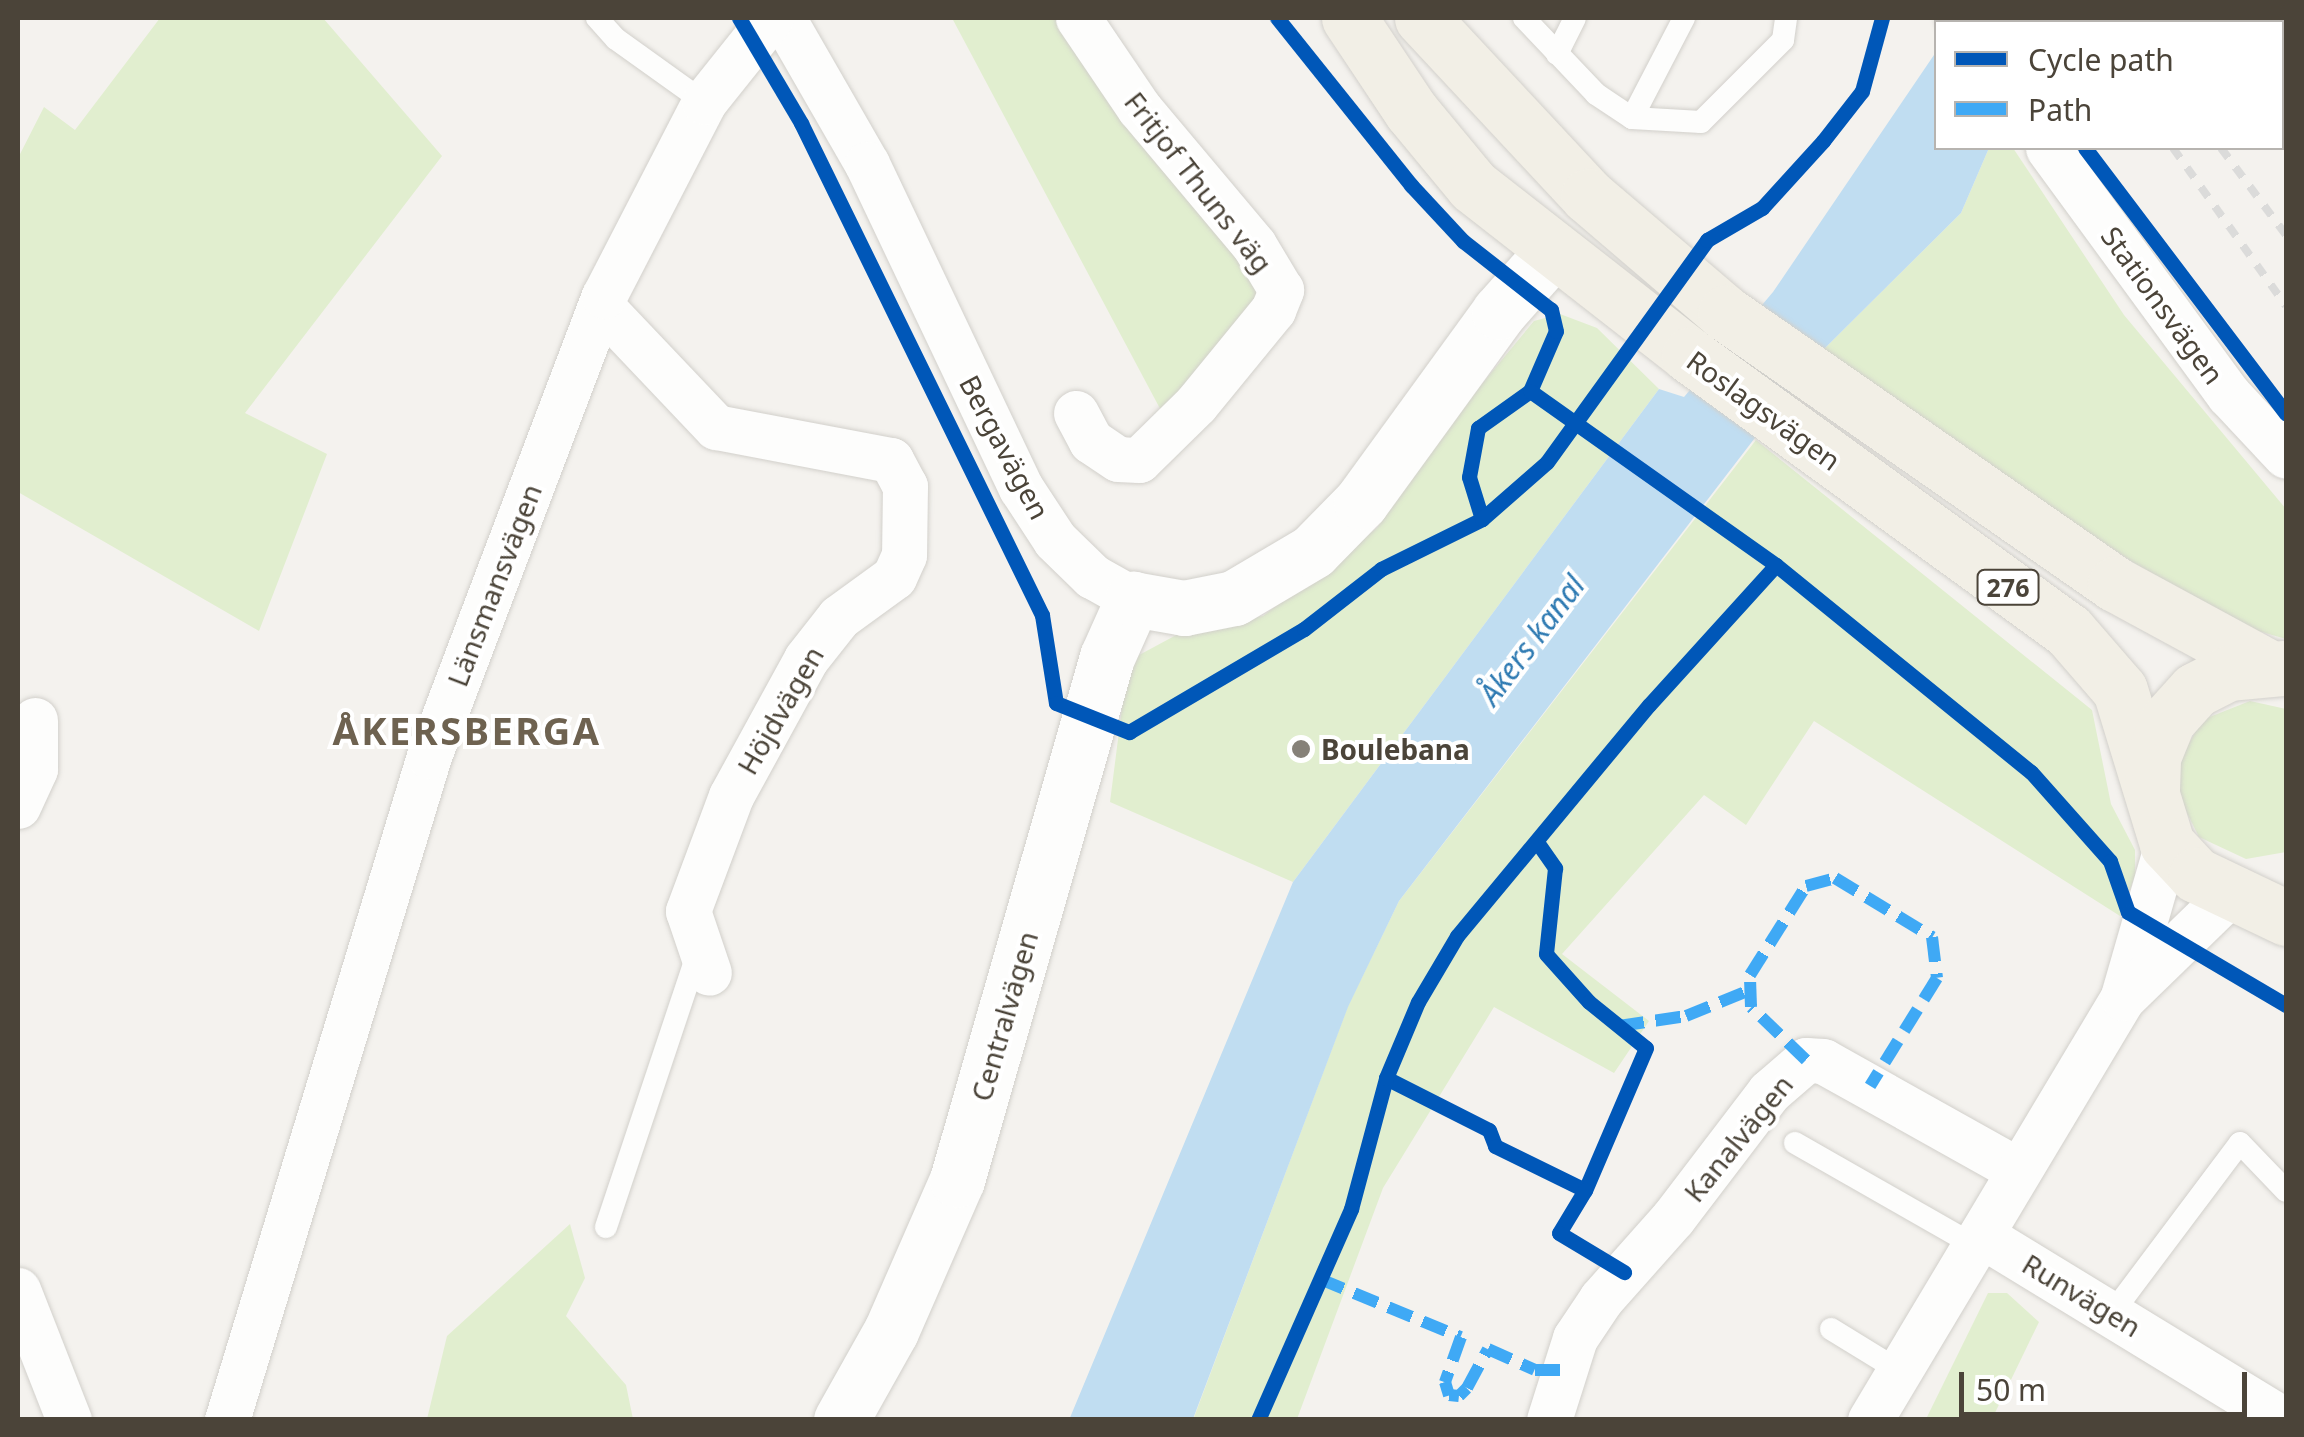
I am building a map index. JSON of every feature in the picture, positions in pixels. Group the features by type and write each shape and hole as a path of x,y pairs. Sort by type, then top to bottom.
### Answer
{"main road":[{"name":"Roslagsvägen","path":"1349,18 1411,111 1474,186 1689,355 2068,630 2097,658 2120,690 2160,825 2196,875 2263,902"},
{"name":"Roslagsvägen","path":"1422,18 1588,196 1724,313 1822,386 2114,584 2277,667"},
{"path":"1552,251 1590,245 1676,306 1724,313"},
{"name":"Roslagsvägen","path":"2160,825 2153,757 2168,720 2196,690 2228,673 2277,667"}],"street":[{"name":"Länsmansvägen","path":"227,1420 429,756 601,306 704,102 771,18"},
{"name":"Bergavägen","path":"783,18 867,164 1021,488 1055,540 1092,576 1133,599 1184,608 1234,598 1313,550 1361,502 1499,312 1552,251"},
{"name":"Fritjof Thuns väg","path":"1076,413 1091,441 1118,460 1138,460 1196,404 1273,310 1281,290 1254,245 1139,108 1078,18"},
{"name":"Stationsvägen","path":"2049,150 2229,395 2286,456"},
{"name":"Höjdvägen","path":"601,306 716,427 891,460 905,486 904,555 894,577 839,617 806,659 731,796 688,911 706,957"},
{"name":"Centralvägen","path":"841,1420 891,1331 957,1180 1107,657 1133,599"},
{"path":"18,806 36,768 36,720"},
{"path":"1870,1420 2123,998 2160,825"},
{"path":"2123,998 2263,902"},
{"name":"Kanalvägen","path":"1549,1420 1574,1338 1601,1299 1768,1092 1806,1060 1823,1061 2018,1170"},
{"name":"Runvägen","path":"1978,1240 2113,1312 2284,1420"},
{"path":"19,1295 69,1420"}],"lane":[{"path":"597,18 616,39 704,102"},
{"path":"1524,18 1596,94 1632,118 1700,122 1783,40 1786,18"},
{"path":"1557,54 1575,18"},
{"path":"1632,118 1684,18"},
{"path":"606,1227 706,957"},
{"path":"1795,1143 1978,1240"},
{"path":"2113,1312 2240,1143 2286,1191"},
{"path":"1831,1329 1898,1370"}],"green space":[{"path":"160,18 323,18 442,156 245,413 327,454 259,631 18,492 18,158 44,107 75,130"},
{"path":"952,18 1064,18 1265,285 1165,418"},
{"path":"1988,150 2014,150 2124,315 2286,509 2286,639 2217,619 1821,352 1961,213"},
{"path":"1560,314 1597,328 1659,389 1293,882 1110,802 1128,661 1193,626 1263,616 1377,528 1447,426 1534,321"},
{"path":"1756,440 2092,710 2111,804 2135,850 2135,876 2120,916 1814,721 1746,825 1704,795 1562,954 1649,1021 1614,1073 1494,1007 1383,1188 1297,1419 1193,1420 1348,1006 1399,901"},
{"path":"2250,701 2286,709 2286,852 2246,859 2199,837 2176,791 2177,765 2202,720"},
{"path":"570,1224 585,1278 566,1316 626,1385 633,1419 427,1419 447,1336"},
{"path":"1988,1293 2007,1293 2039,1322 1992,1419 1926,1419"}],"water":[{"name":"Åkers kanal","path":"1934,55 1934,150 1988,150 1961,213 1821,352 1399,901 1348,1007 1193,1419 1069,1420 1293,882 1659,389 1684,397 1773,292"}],"railway":[{"path":"2174,150 2286,306"},
{"path":"2222,150 2286,235"}],"marked path":[{"path":"1806,1060 1751,1007 1750,975 1806,886 1835,878 1932,937 1937,978 1870,1086"},
{"path":"1619,1026 1686,1016 1750,990"},
{"path":"1320,1279 1461,1337 1445,1382 1449,1395 1459,1396 1467,1388 1488,1349 1535,1370 1567,1370"}],"cycle path":[{"path":"739,18 801,123 1042,615 1056,703 1129,732 1304,629 1381,569 1482,519 1469,477 1478,428 1530,391 1556,331 1551,310 1463,241 1411,185 1277,18"},
{"path":"1482,519 1547,462 1707,240 1762,208 1823,141 1862,91 1882,18"},
{"path":"2087,150 2286,414"},
{"path":"1258,1420 1351,1209 1386,1078 1418,1002 1457,936 1649,705 1776,565 1530,391"},
{"path":"1776,565 2031,772 2110,861 2128,912 2286,1005"},
{"path":"1537,842 1555,868 1546,954 1589,1002 1646,1048 1585,1190"},
{"path":"1386,1078 1489,1130 1495,1146 1585,1190 1559,1233 1624,1272"}],"place":[{"name":"Boulebana","path":"1301,749"}],"district":[{"name":"ÅKERSBERGA","path":"467,731"}]}
